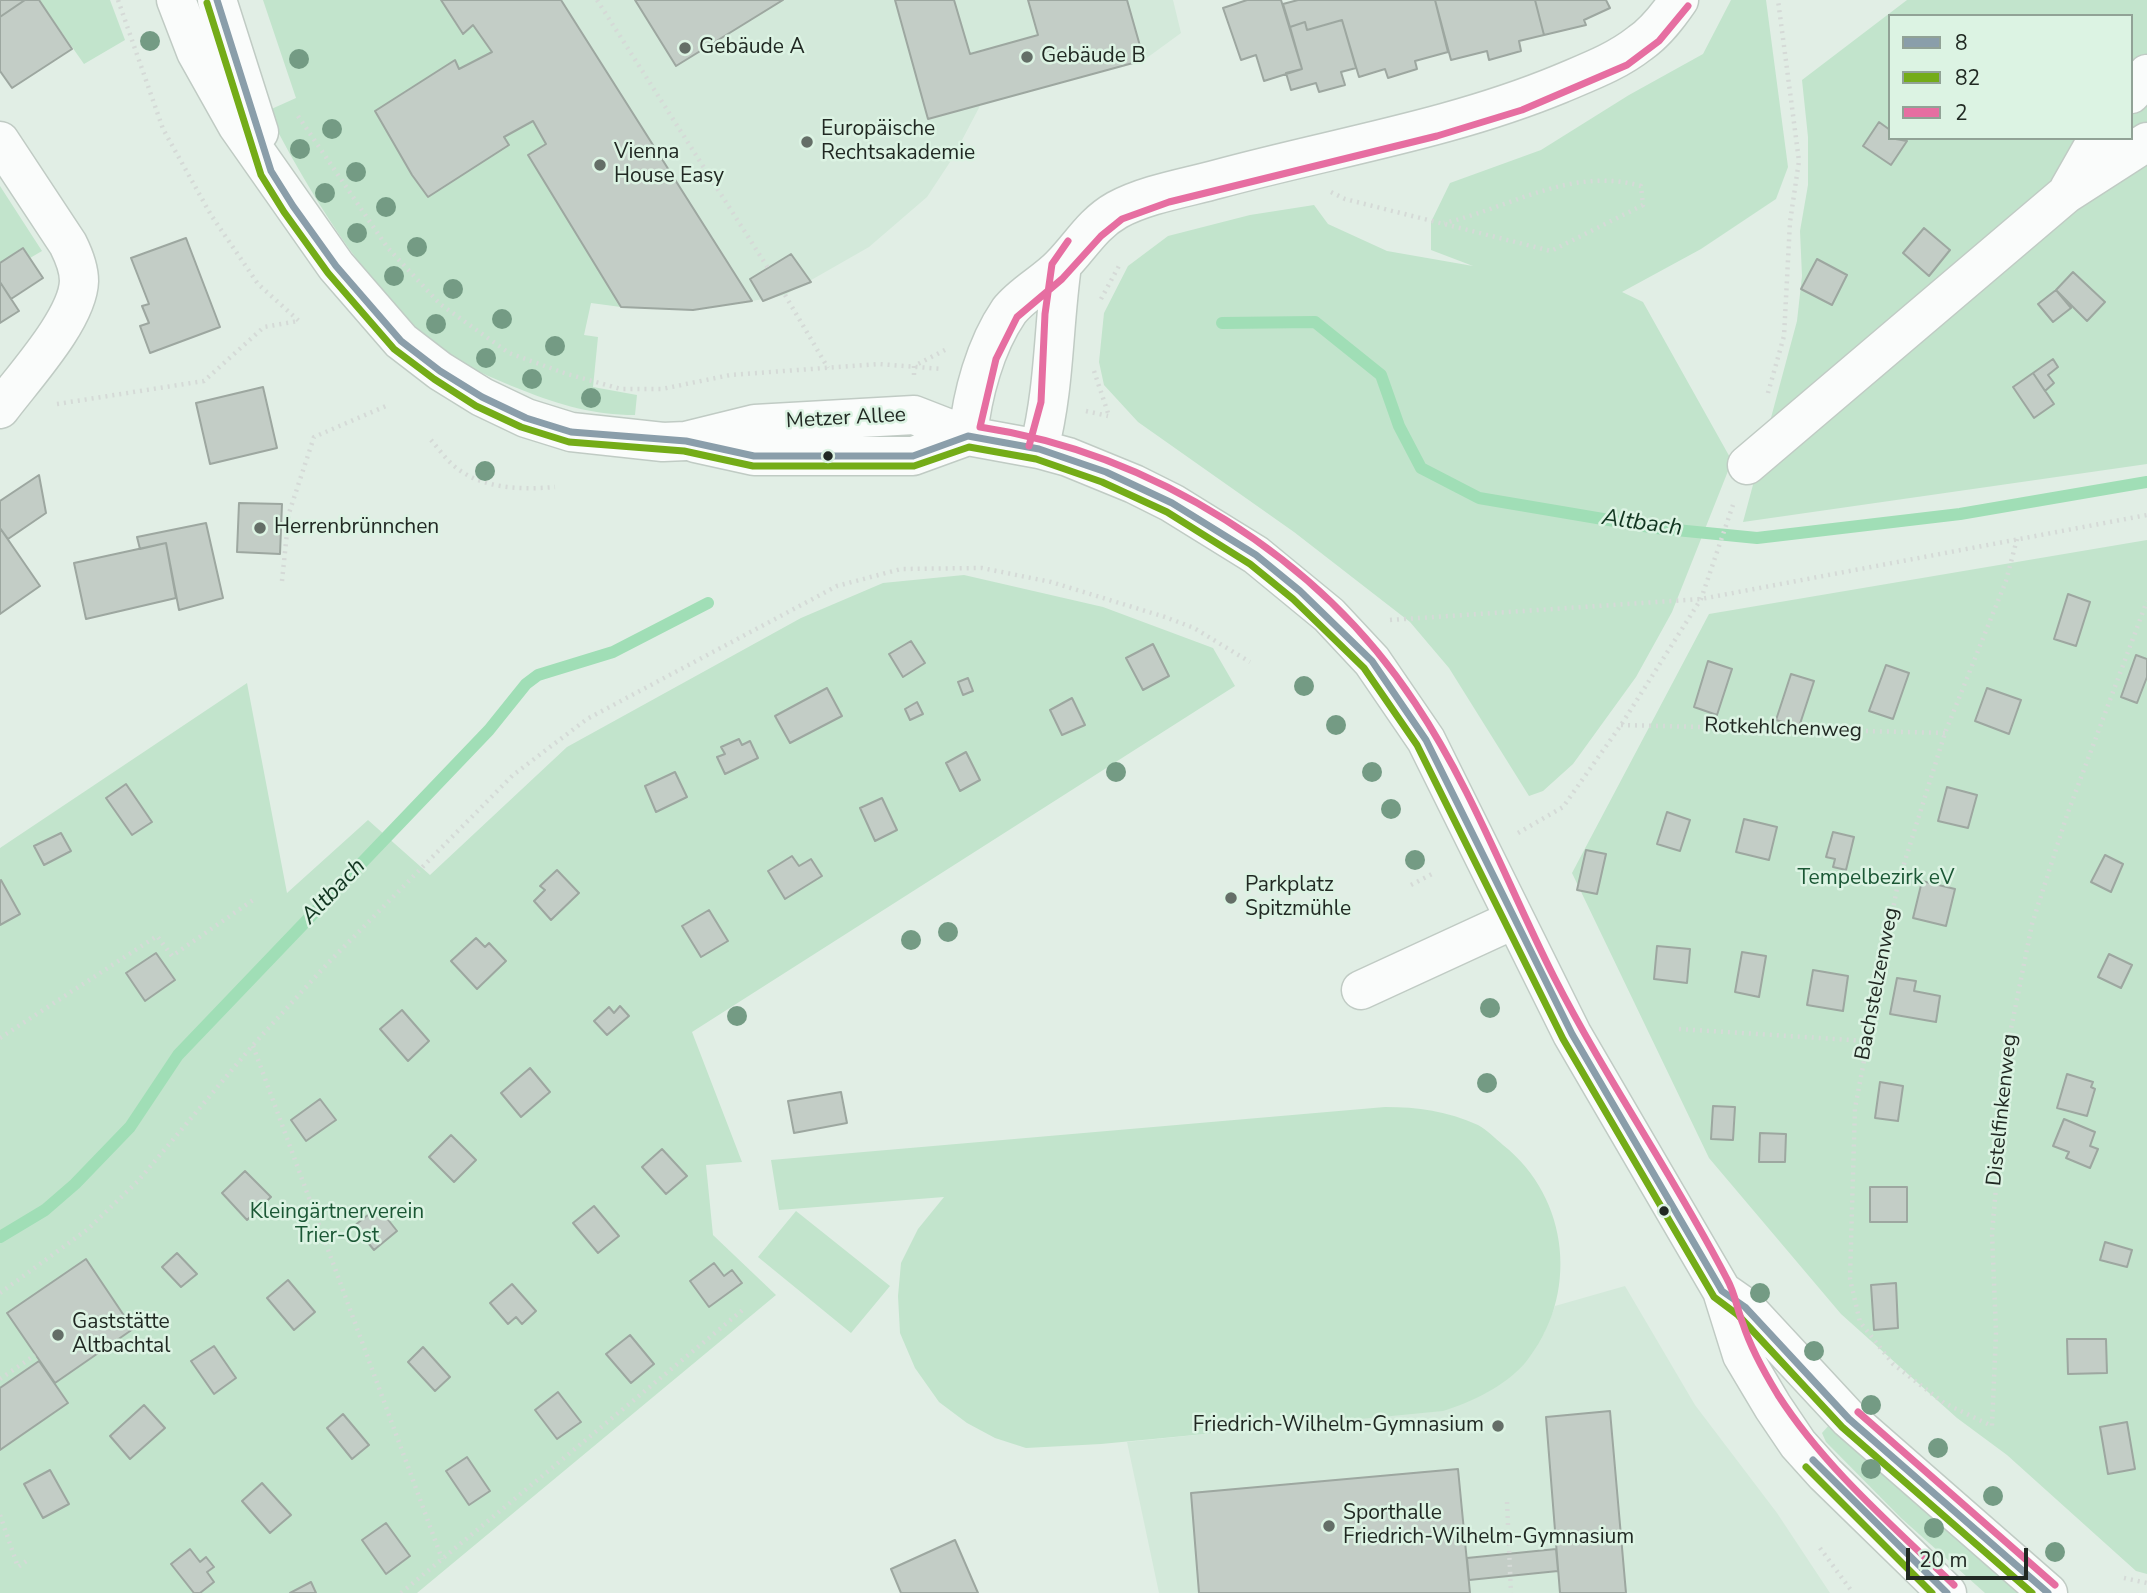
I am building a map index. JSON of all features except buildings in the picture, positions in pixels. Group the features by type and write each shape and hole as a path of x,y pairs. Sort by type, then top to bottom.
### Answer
{"street":[{"name":"Metzer Allee","path":"176,0 196,52 237,125 271,170 311,233 353,287 401,341 440,371 504,408 571,432 686,441 754,456 913,456 968,436"},
{"name":"Metzer Allee","path":"217,0 271,170"},
{"path":"1679,0 1657,29 1641,43 1589,72 1500,106 1135,202 1116,211 1087,233 1062,265 1010,310 986,361 971,407 968,436 1039,449 1134,484 1202,521 1256,555 1352,638 1388,682 1426,740 1513,920 1618,1116 1722,1292 1742,1355 1797,1444 1947,1593"},
{"path":"2133,92 2147,74"},
{"path":"2066,194 2097,140"},
{"path":"0,141 75,256 79,282 69,312 0,409"},
{"path":"1747,465 2066,194 2147,142"},
{"path":"1039,449 1051,404 1055,314 1062,265"},
{"path":"1361,990 1513,920"},
{"path":"1722,1292 1745,1307 1849,1419 2048,1593"}],"path":[{"path":"52,405 204,381 264,327 299,321 258,284 205,204 163,129 118,0"},
{"path":"597,0 768,268"},
{"path":"1778,0 1799,161 1790,222 1784,336"},
{"path":"297,113 387,247 440,304 509,353 567,374 621,389 662,388 730,375 879,364 944,369"},
{"path":"1323,188 1345,199 1551,251 1643,205 1644,195 1641,186 1627,182 1609,180 1567,184 1541,189 1477,216 1444,223"},
{"path":"1099,307 1122,260"},
{"path":"785,295 828,368"},
{"path":"1079,409 1109,416 1100,394 1094,361"},
{"path":"282,582 289,513 314,437 386,406"},
{"path":"431,440 454,467 493,485 527,490 555,487"},
{"path":"1528,828 1563,807 1621,725 1701,599 1747,465"},
{"path":"1380,621 1701,599 2147,515"},
{"name":"Bachstelzenweg","path":"1850,1279 1855,1108 1898,883 1945,733 2007,581 2017,538"},
{"path":"0,1293 88,1229 138,1181 253,1045 328,963 513,775 587,719 837,586 901,569 982,568 1051,582 1165,617 1202,633 1250,662"},
{"name":"Distelfinkenweg","path":"1850,1279 1860,1322 1893,1364 1944,1403 1992,1426 1996,1333 1992,1233 2009,1039 2032,924 2067,815 2147,601"},
{"name":"Rotkehlchenweg","path":"1621,725 1945,733"},
{"path":"1411,885 1434,873"},
{"path":"0,1038 157,936 172,956 256,898"},
{"path":"1679,1029 1867,1041"},
{"path":"253,1045 442,1559"},
{"path":"401,1593 745,1308"},
{"path":"0,1379 35,1354"},
{"path":"1507,1502 1511,1593"},
{"path":"0,1515 18,1567 28,1560"},
{"path":"1820,1549 1853,1593"},
{"path":"2124,1578 2147,1583"}],"shaded area":[{"name":"Europäische Rechtsakademie","path":"561,0 1173,0 1181,33 1144,60 981,104 952,159 927,197 869,247 785,295 752,301"},
{"name":"Friedrich-Wilhelm-Gymnasium","path":"1625,1286 1695,1405 1777,1513 1830,1593 1159,1593 1127,1442 1443,1410 1544,1333 1555,1306"}],"green space":[{"path":"39,0 110,0 125,40 84,64"},
{"path":"263,0 441,0 462,34 473,25 492,52 459,69 455,61 376,111 412,175 428,197 509,145 504,137 533,121 546,144 528,155 621,307 591,303 584,335 598,337 593,387 637,395 635,415 591,411 564,405 522,390 453,358 407,319 340,235 301,174 267,111 296,98"},
{"path":"1731,0 1766,0 1788,167 1776,199 1701,249 1622,292 1643,302 1732,461 1672,612 1636,677 1573,764 1543,791 1529,796 1449,668 1410,622 1294,532 1138,422 1104,385 1099,362 1104,313 1128,266 1168,236 1250,215 1314,205 1328,224 1387,251 1473,266 1431,250 1431,222 1450,183 1541,150 1629,95 1703,54"},
{"path":"1907,0 2147,0 2147,464 1743,522 1797,321 1802,276 1800,231 1808,185 1808,137 1802,80 1888,14 1888,140 2133,140 2133,14 1889,14"},
{"path":"0,186 42,251 30,258 22,248 0,263"},
{"name":"Tempelbezirk eV","path":"2147,540 2147,1574 2136,1571 2007,1455 1957,1418 1841,1314 1709,1158 1572,873 1709,614"},
{"name":"Kleingärtnerverein Trier-Ost","path":"964,575 1103,607 1213,648 1235,686 692,1032 742,1162 706,1165 713,1235 776,1295 417,1593 0,1593 0,848 247,683 287,893 368,820 430,875 567,747 801,618 883,583"},
{"path":"1385,1107 1432,1111 1478,1125 1525,1167 1542,1192 1554,1220 1560,1249 1560,1279 1554,1308 1543,1337 1525,1363 1508,1379 1487,1392 1443,1411 1101,1444 1026,1448 995,1438 967,1423 939,1402 915,1368 900,1333 898,1296 901,1263 918,1229 944,1197 779,1210 771,1160"},
{"path":"796,1211 890,1286 851,1333 758,1257"},
{"path":"1830,1424 2031,1593 1985,1593 1901,1518 1826,1442 1822,1433"}],"waterway":[{"name":"Altbach","path":"1222,323 1315,322 1381,375 1399,426 1421,468 1479,498 1656,528 1757,538 1960,514 2147,482"},
{"name":"Altbach","path":"0,1237 45,1210 75,1184 130,1127 178,1055 489,730 526,684 538,675 613,652 708,603"}],"transit line":[{"name":"8","path":"217,0 271,171 293,206 336,266 401,341 440,371 482,397 526,418 571,432 686,441 754,456 913,456 968,436 1039,449 1106,472 1172,503 1256,555 1300,591 1372,661 1426,740 1572,1034 1722,1291 1745,1307 1849,1419 2048,1593"},
{"name":"82","path":"207,3 261,175 284,212 328,273 394,349 476,406 521,427 569,442 684,451 753,466 914,466 969,447 1036,459 1102,482 1167,512 1250,564 1293,599 1364,668 1417,745 1563,1039 1714,1297 1738,1315 1842,1427 2032,1593"},
{"name":"2","path":"1688,6 1659,41 1627,65 1522,110 1437,136 1169,202 1122,219 1101,236 1062,279 1017,317 996,359 980,427 1044,440 1107,461 1167,487 1226,520 1280,558 1331,602 1376,650 1415,703 1454,769 1574,1016 1727,1279 1750,1342 1778,1395 1838,1471 1954,1585"},
{"name":"2","path":"1029,446 1041,402 1045,314 1052,264 1068,241"},
{"name":"2","path":"1858,1412 2055,1585"},
{"name":"8","path":"1813,1460 1947,1593"},
{"name":"82","path":"1806,1467 1932,1593"}],"place":[{"name":"Gebäude A","path":"685,48"},
{"name":"Gebäude B","path":"1027,57"},
{"name":"Europäische Rechtsakademie","path":"807,142"},
{"name":"Vienna House Easy","path":"600,165"},
{"name":"Herrenbrünnchen","path":"260,528"},
{"name":"Parkplatz Spitzmühle","path":"1231,898"},
{"name":"Gaststätte Altbachtal","path":"58,1335"},
{"name":"Friedrich-Wilhelm-Gymnasium","path":"1498,1426"},
{"name":"Sporthalle Friedrich-Wilhelm-Gymnasium","path":"1329,1526"}]}
